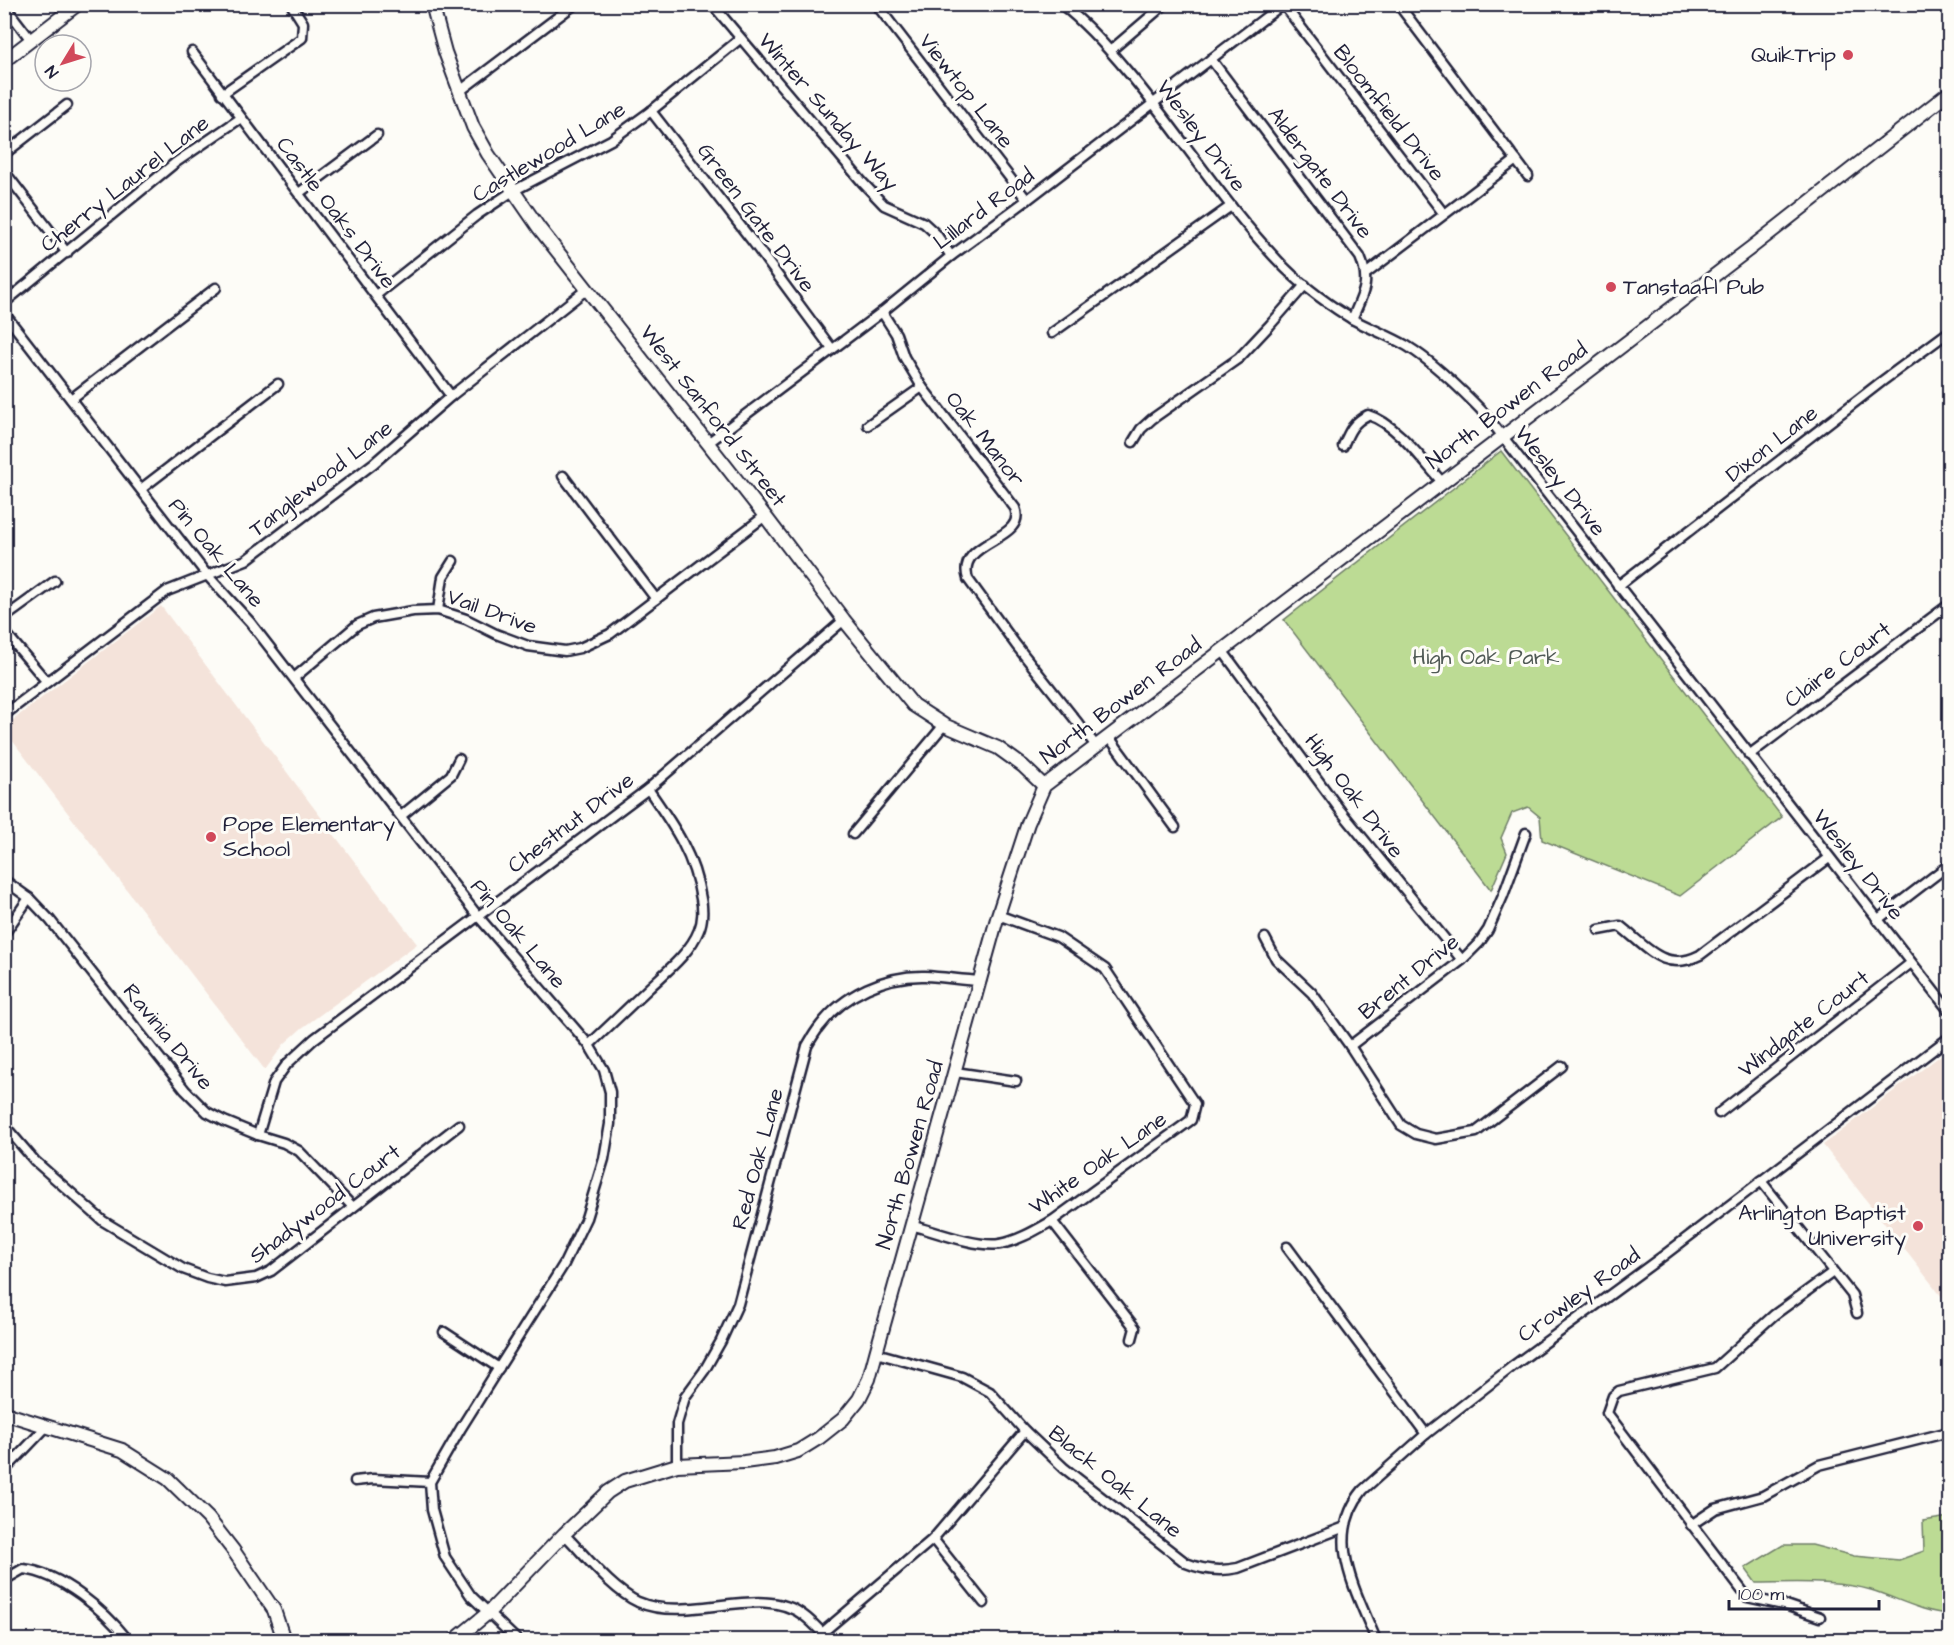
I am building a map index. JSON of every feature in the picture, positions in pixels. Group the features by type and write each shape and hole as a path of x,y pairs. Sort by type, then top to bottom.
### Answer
{"street":[{"path":"4,61 78,4"},
{"path":"222,94 303,38 303,23 291,4"},
{"name":"West Sanford Street","path":"432,4 445,52 478,136 488,154 539,228 844,620 912,705 944,725 998,748 1023,766 1044,786"},
{"path":"460,91 574,4"},
{"name":"Winter Sunday Way","path":"712,4 863,183 884,205 924,223 936,234 951,256"},
{"name":"Viewtop Lane","path":"876,4 1027,200"},
{"name":"Wesley Drive","path":"1061,4 1092,31 1110,51 1154,103 1231,206 1286,269 1352,319 1408,347 1429,362 1486,415 1950,1012"},
{"path":"1110,51 1166,4"},
{"name":"Lillard Road","path":"708,443 1283,4"},
{"name":"Bloomfield Drive","path":"1283,4 1444,214"},
{"path":"1398,4 1528,176"},
{"path":"4,5 31,40"},
{"name":"Castlewood Lane","path":"376,295 477,215 513,191 611,140 651,111 740,39"},
{"name":"Castle Oaks Drive","path":"192,52 451,396"},
{"name":"Aldergate Drive","path":"1211,59 1360,256 1367,273 1364,292 1352,319"},
{"name":"North Bowen Road","path":"455,1641 488,1613 608,1492 625,1481 677,1465 744,1462 775,1458 798,1451 843,1419 859,1399 869,1379 998,915 1028,823 1044,786 1752,247 1950,92"},
{"path":"4,154 67,105"},
{"name":"Green Gate Drive","path":"651,111 746,232 832,349"},
{"name":"Cherry Laurel Lane","path":"4,303 175,163 241,118"},
{"path":"299,193 377,135"},
{"path":"1367,273 1516,160"},
{"path":"4,171 67,253"},
{"path":"1052,333 1231,206"},
{"path":"1133,442 1141,429 1152,419 1239,358 1305,285"},
{"path":"71,399 216,288"},
{"name":"Tanglewood Lane","path":"4,715 167,591 246,560 374,463 451,396 587,289"},
{"name":"Oak Manor","path":"882,312 896,334 904,357 922,387 1017,513 1017,519 1012,528 970,556 965,571 968,579 1096,747"},
{"name":"Pin Oak Lane","path":"4,313 207,575 250,622 477,915 589,1045 604,1070 610,1092 610,1124 604,1159 586,1218 564,1264 461,1428 430,1482"},
{"name":"Dixon Lane","path":"1618,586 1950,331"},
{"path":"141,489 278,384"},
{"path":"868,425 922,387"},
{"path":"1343,446 1359,419 1368,415 1375,417 1404,441 1442,482"},
{"path":"563,476 656,599"},
{"name":"Vail Drive","path":"294,678 357,625 373,618 413,611 438,610 466,619 528,646 565,651 580,648 610,634 765,516"},
{"path":"438,610 443,577 453,561"},
{"path":"4,618 55,581"},
{"name":"Claire Court","path":"1749,755 1950,604"},
{"name":"Chestnut Drive","path":"258,1135 274,1082 287,1064 314,1039 648,789 844,620"},
{"path":"4,631 47,682"},
{"name":"High Oak Drive","path":"1222,650 1340,810 1427,920 1462,960"},
{"path":"853,834 944,725"},
{"path":"1109,737 1175,827"},
{"path":"401,816 451,775 459,759"},
{"path":"589,1045 687,951 702,920 699,885 689,852 648,789"},
{"name":"Brent Drive","path":"1350,1046 1462,960 1479,943 1488,930 1526,833"},
{"path":"1599,930 1620,926 1663,960 1675,962 1692,960 1829,858"},
{"path":"1877,920 1950,864"},
{"name":"Ravinia Drive","path":"4,880 29,898 50,920 185,1090 207,1112 299,1151 353,1207"},
{"path":"4,934 29,898"},
{"name":"White Oak Lane","path":"911,1226 976,1242 999,1244 1031,1233 1052,1221 1191,1120 1195,1104 1106,969 1058,937 998,915"},
{"path":"1265,938 1276,959 1312,993 1350,1046 1401,1125 1416,1134 1436,1139 1476,1132 1562,1066"},
{"name":"Windgate Court","path":"1719,1113 1911,963"},
{"name":"Red Oak Lane","path":"677,1465 676,1424 685,1397 704,1371 738,1304 807,1046 820,1025 842,1004 868,988 895,979 924,976 981,981"},
{"name":"Crowley Road","path":"1376,1641 1347,1569 1344,1554 1345,1527 1354,1500 1363,1490 1426,1434 1513,1366 1660,1259 1950,1037"},
{"path":"955,1072 1016,1081"},
{"name":"Shadywood Court","path":"4,1125 35,1161 103,1221 183,1269 225,1282 256,1278 271,1271 459,1125"},
{"path":"1761,1180 1852,1295 1857,1314"},
{"path":"1052,1221 1135,1328 1132,1339"},
{"path":"1287,1247 1426,1434"},
{"path":"1820,1617 1788,1606 1747,1597 1607,1413 1613,1395 1619,1391 1715,1368 1774,1315 1833,1272"},
{"path":"444,1332 499,1368"},
{"name":"Black Oak Lane","path":"876,1353 962,1377 990,1392 1025,1431 1064,1468 1186,1563 1200,1569 1238,1568 1345,1527"},
{"path":"4,1413 122,1450 168,1479 208,1518 240,1560 274,1610 284,1641"},
{"path":"4,1471 46,1426"},
{"path":"822,1633 933,1539 1025,1431"},
{"path":"1691,1525 1715,1509 1763,1496 1819,1465 1945,1433"},
{"path":"355,1481 374,1479 430,1482 432,1510 445,1557 471,1596 517,1641"},
{"path":"564,1534 615,1586 637,1601 658,1609 675,1610 759,1602 785,1606 802,1614 829,1641"},
{"path":"933,1539 984,1603"},
{"path":"8,1577 23,1569 45,1573 74,1590 113,1623 128,1641"}],"shaded area":[{"name":"Pope Elementary School","path":"161,606 417,944 302,1028 284,1044 265,1070 5,731 5,726"},
{"name":"Arlington Baptist University","path":"1949,1049 1949,1306 1823,1145"}],"green space":[{"name":"High Oak Park","path":"1501,451 1782,817 1680,896 1542,840 1540,817 1528,807 1512,813 1501,838 1507,853 1491,890 1284,620"},
{"path":"1949,1517 1949,1614 1919,1608 1881,1593 1858,1587 1814,1583 1756,1583 1745,1568 1783,1545 1812,1545 1854,1556 1899,1560 1924,1551 1923,1521"}],"place":[{"name":"QuikTrip","path":"1848,55"},
{"name":"Tanstaafl Pub","path":"1611,287"},
{"name":"Pope Elementary School","path":"211,837"},
{"name":"Arlington Baptist University","path":"1918,1226"}]}
